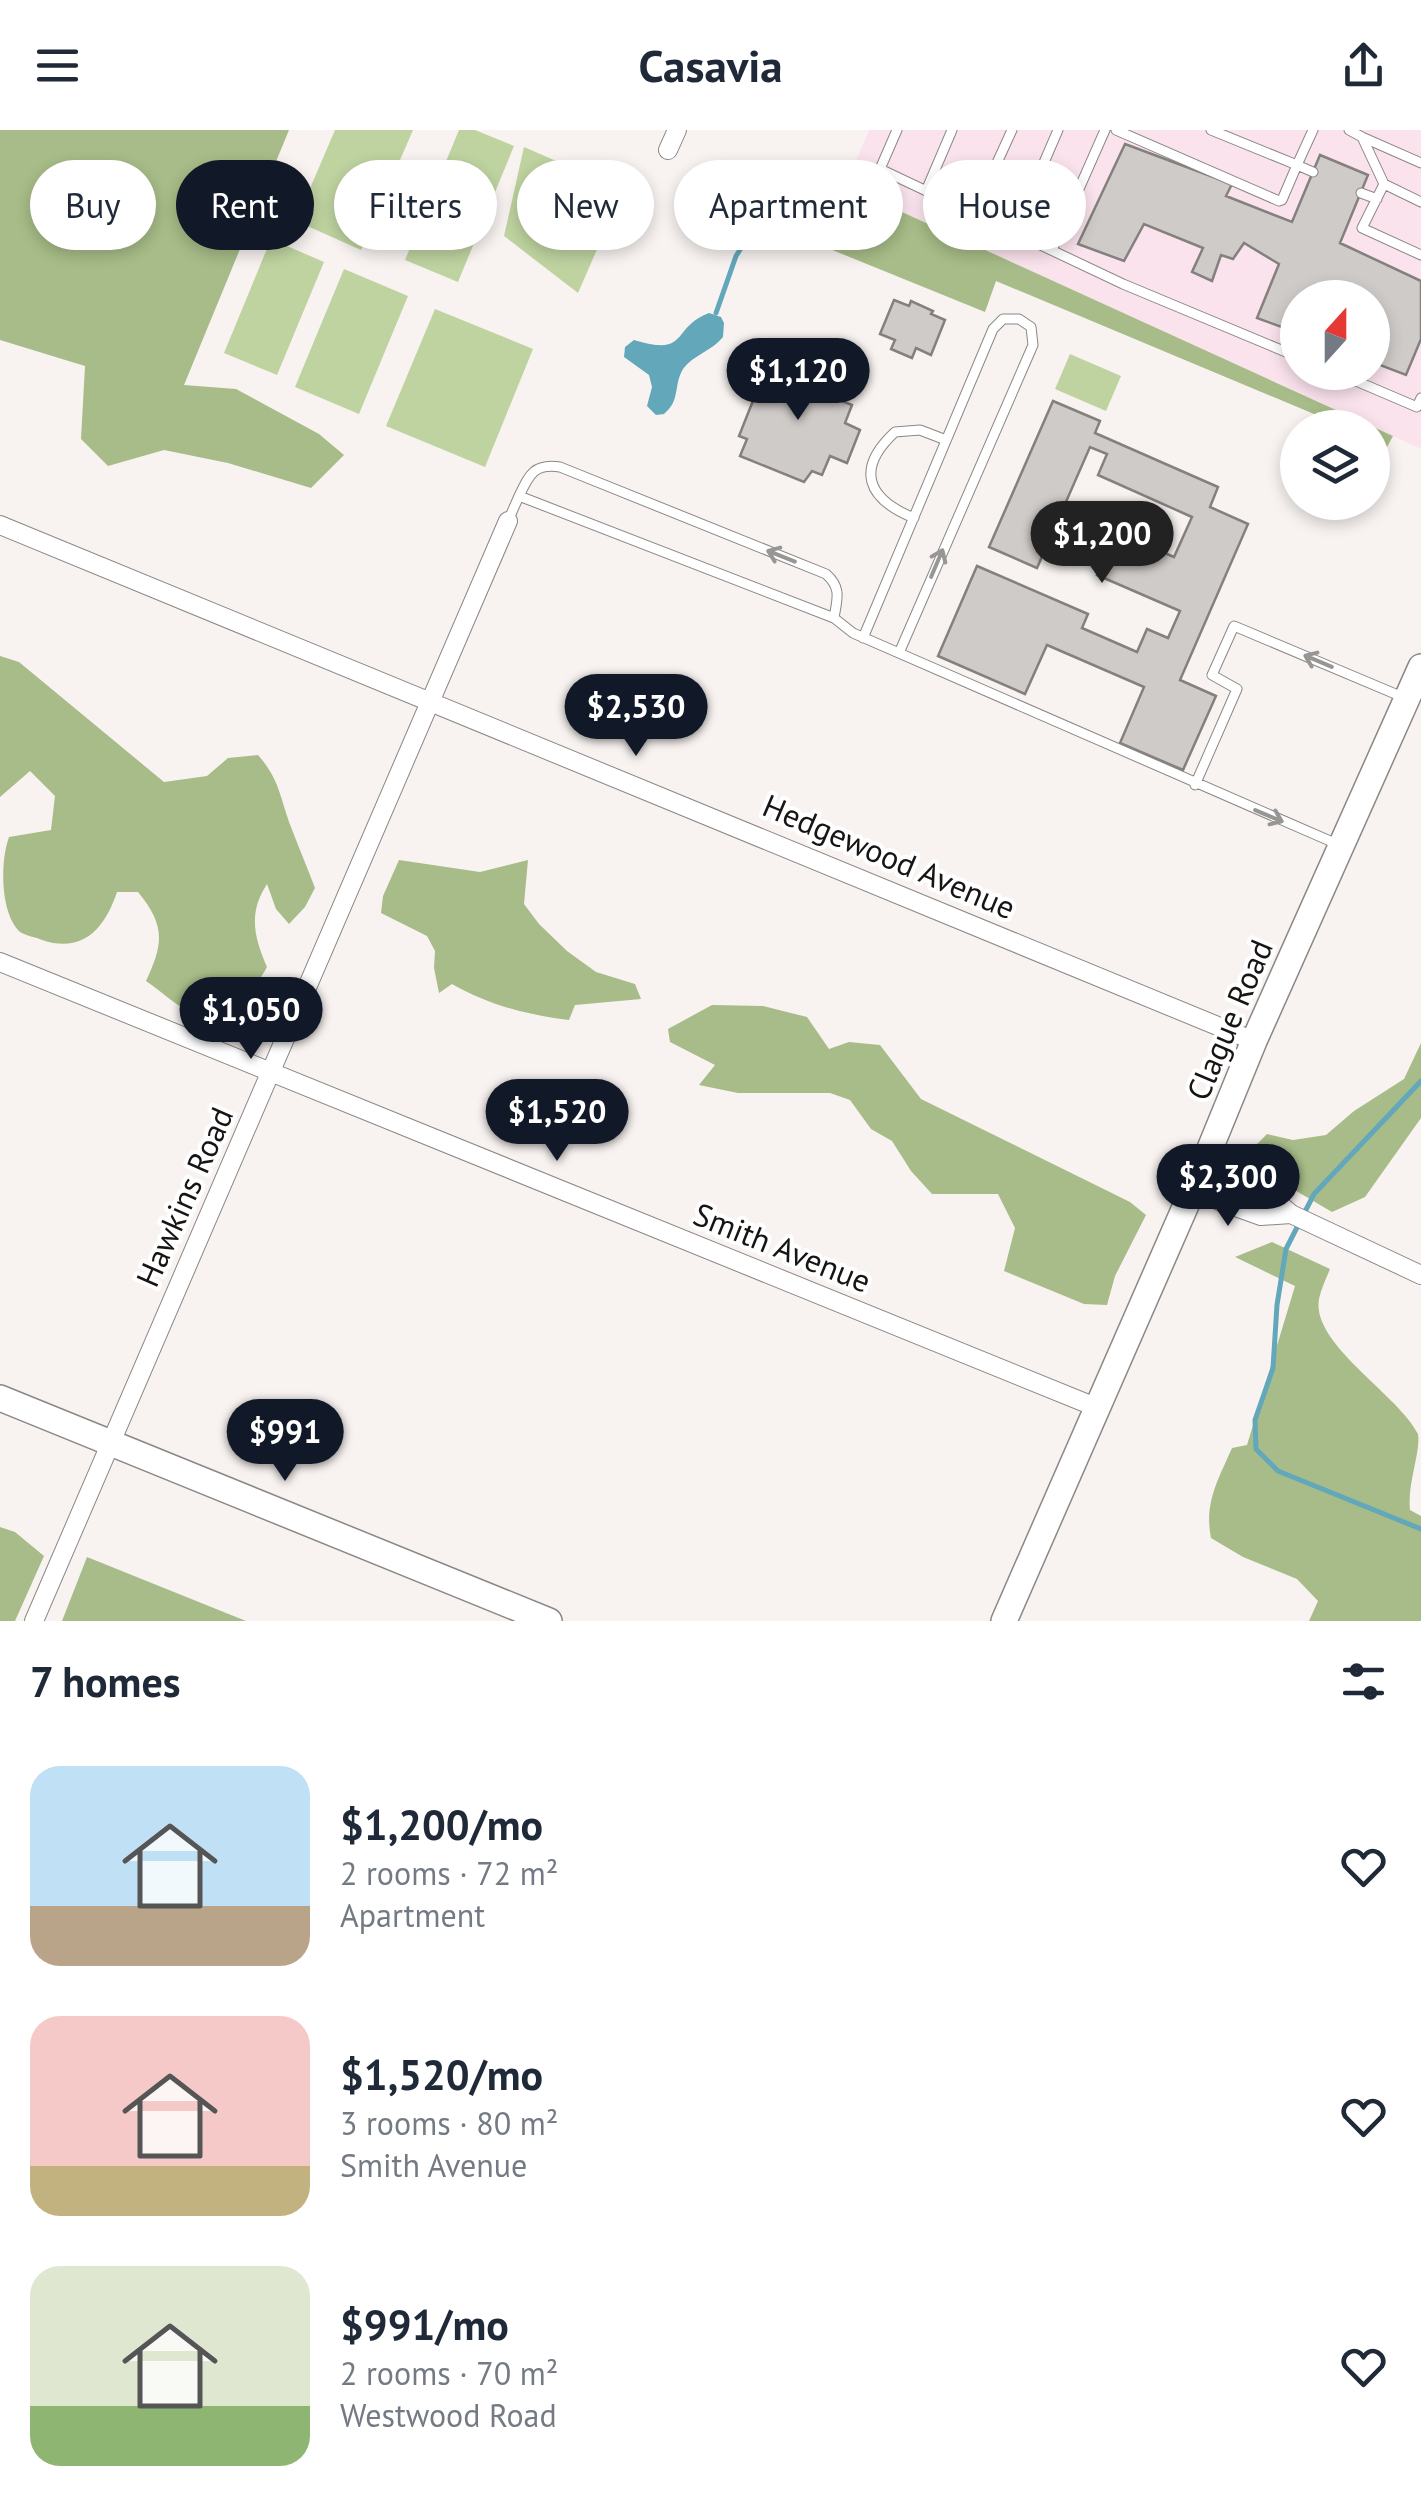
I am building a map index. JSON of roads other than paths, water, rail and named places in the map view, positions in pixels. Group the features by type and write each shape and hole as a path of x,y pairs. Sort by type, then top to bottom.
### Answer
{"main road":[{"name":"Clague Road","path":"1004,1621 1421,666"},
{"path":"0,1398 550,1621"}],"street":[{"path":"668,150 677,130"},
{"name":"Hawkins Road","path":"34,1621 508,521"},
{"name":"Hedgewood Avenue","path":"0,525 1254,1041"},
{"name":"Smith Avenue","path":"0,962 1098,1408"},
{"path":"1200,1173 1219,1201 1261,1216 1291,1214"},
{"path":"1200,1173 1230,1174 1259,1187 1291,1214 1421,1275"}],"lane":[{"path":"897,130 880,169 923,189"},
{"path":"939,160 952,130"},
{"path":"998,160 1012,130"},
{"path":"1045,160 1058,130"},
{"path":"1086,173 1105,130"},
{"path":"1116,130 1278,201 1282,200 1312,130"},
{"path":"1212,130 1313,172"},
{"path":"1349,130 1421,164"},
{"path":"1362,137 1384,184 1421,202"},
{"path":"1384,184 1362,228 1421,255"},
{"path":"1361,192 1377,199"},
{"path":"1052,250 1280,349"},
{"path":"864,638 993,329 1003,319 1020,319 1031,327 1033,345 899,653"},
{"path":"1378,390 1418,407 1421,398"},
{"path":"914,518 890,508 876,490 870,474 874,458 895,432 920,430 946,440"},
{"path":"508,521 535,468 545,464 560,467 826,574 838,591 834,618"},
{"path":"518,496 834,618 864,638 1343,847"},
{"path":"1195,785 1237,689 1212,675 1234,626 1408,699"}],"water":[{"path":"709,313 721,317 723,337 687,364 673,403 664,414 656,415 647,406 652,387 649,375 624,357 625,347 634,340 672,343"}],"waterway":[{"path":"716,313 740,250"},
{"path":"1421,1081 1314,1194 1286,1249 1273,1368 1255,1420 1256,1449 1278,1471 1421,1529"}]}
